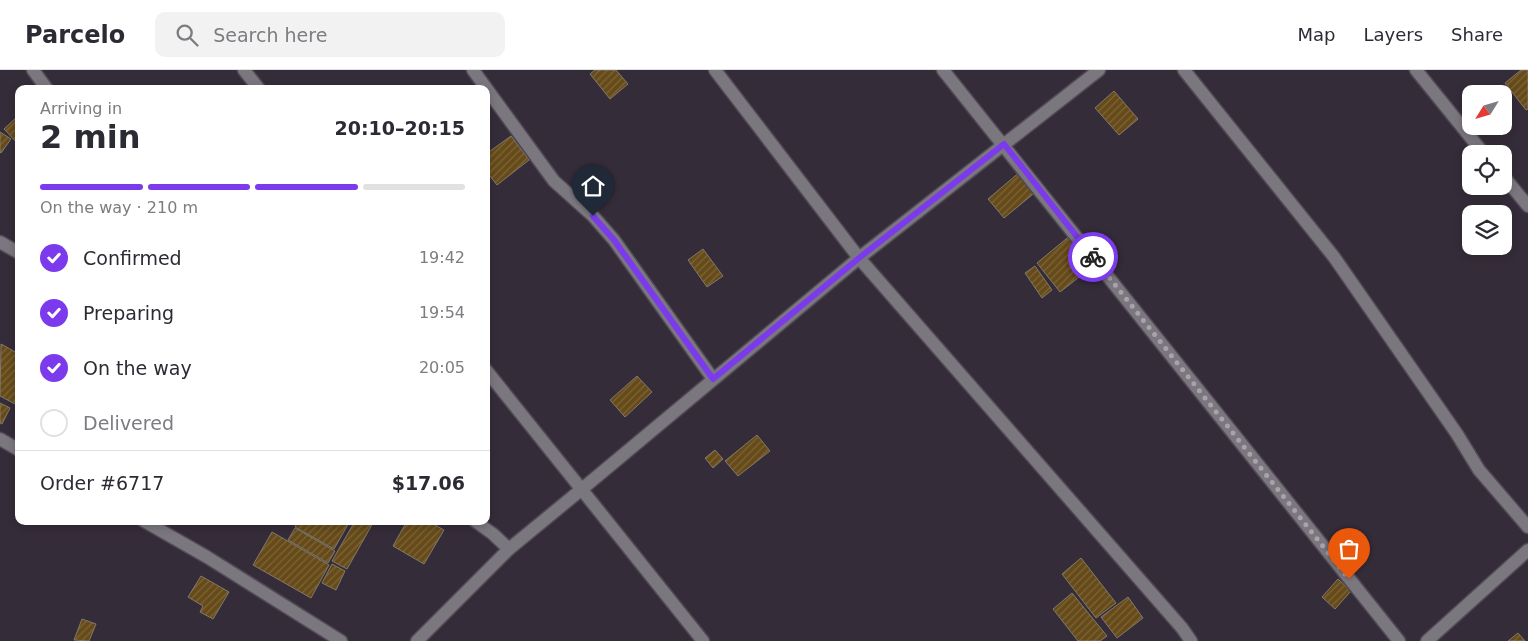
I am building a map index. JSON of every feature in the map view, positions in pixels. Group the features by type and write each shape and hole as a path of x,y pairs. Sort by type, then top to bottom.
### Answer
{"street":[{"path":"33,70 44,85"},
{"path":"244,70 256,85"},
{"path":"473,70 484,85"},
{"path":"715,70 859,258 1182,628 1191,641"},
{"path":"943,70 1399,641"},
{"path":"417,641 508,549 859,258 1099,70"},
{"path":"1184,70 1334,257 1479,470 1528,527"},
{"path":"1416,70 1477,145"},
{"path":"490,94 554,182 593,216 614,240 713,379"},
{"path":"1512,187 1528,206"},
{"path":"0,242 15,251"},
{"path":"490,375 703,641"},
{"path":"0,439 15,448"},
{"path":"151,525 207,557 341,641"},
{"path":"481,525 508,549"},
{"path":"1427,641 1528,550"}],"building":[{"path":"595,70 616,70 628,84 610,99 590,74"},
{"path":"1521,70 1528,70 1528,109 1526,110 1512,92 1512,85 1505,83"},
{"path":"1114,91 1138,119 1119,135 1095,108"},
{"path":"15,119 15,141 4,129"},
{"path":"0,132 11,139 1,153 0,152"},
{"path":"511,136 529,160 497,185 490,176 490,151"},
{"path":"1021,171 1038,190 1004,218 988,199"},
{"path":"1072,234 1096,264 1060,292 1037,263"},
{"path":"703,249 723,276 707,287 688,260"},
{"path":"1035,266 1052,290 1042,298 1025,273"},
{"path":"1,344 15,352 15,404 0,396"},
{"path":"637,376 652,392 625,417 610,400"},
{"path":"0,403 10,408 2,424 0,423"},
{"path":"757,435 770,451 738,476 725,461"},
{"path":"715,450 723,459 713,468 705,458"},
{"path":"296,525 348,525 334,549 295,527"},
{"path":"353,525 372,525 347,569 332,561"},
{"path":"405,525 435,525 444,530 424,564 393,546"},
{"path":"295,528 335,551 328,563 288,540"},
{"path":"272,532 329,565 311,598 253,565"},
{"path":"1081,558 1116,603 1096,618 1062,574"},
{"path":"332,564 345,571 336,590 322,583"},
{"path":"201,576 229,592 213,619 200,612 203,606 188,597"},
{"path":"1338,579 1351,591 1335,609 1322,597"},
{"path":"1072,593 1107,636 1100,641 1078,641 1053,609"},
{"path":"1128,597 1143,618 1117,638 1101,617"},
{"path":"82,619 96,624 89,641 74,640"},
{"path":"1518,633 1525,641 1508,641"}],"way so far":[{"path":"1093,257 1349,579"}],"route":[{"path":"593,216 614,240 713,379 859,258 1004,144 1093,257"}]}
